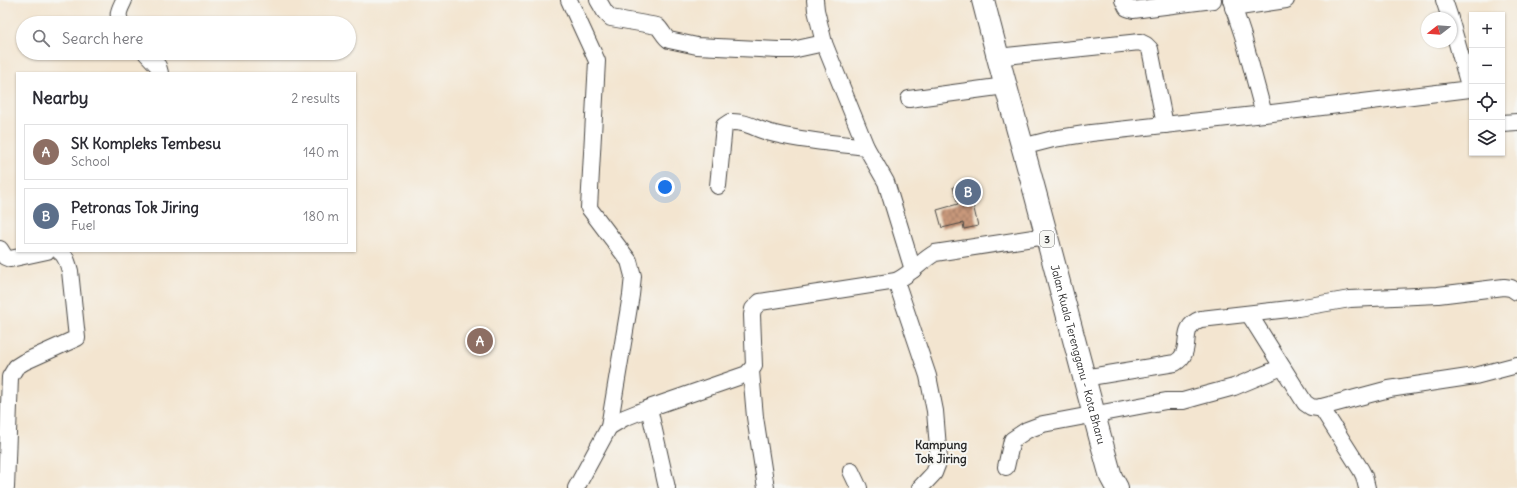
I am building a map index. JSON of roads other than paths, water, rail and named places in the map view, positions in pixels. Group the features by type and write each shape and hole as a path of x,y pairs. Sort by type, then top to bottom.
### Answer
{"highway":[{"name":"Jalan Kuala Terengganu - Kota Bharu","path":"983,0 997,57 1113,484"}],"street":[{"path":"118,16 118,12 124,0"},
{"path":"569,0 597,61 589,208 629,261 633,276 609,427 576,488"},
{"path":"598,0 605,12 611,18 657,26 669,40 697,46 792,50 824,43"},
{"path":"815,0 824,43 866,147 886,182 913,270"},
{"path":"1123,0 1127,8 1133,10 1213,0"},
{"path":"1264,114 1243,36 1232,4 1286,0"},
{"path":"1444,0 1448,12"},
{"path":"997,57 1095,46 1140,42 1144,43 1150,49 1165,125"},
{"path":"1457,43 1469,85"},
{"path":"152,60 158,66 160,72"},
{"path":"909,99 1005,86"},
{"path":"1022,147 1070,136 1469,92"},
{"path":"718,186 724,126 730,122 742,122 771,133 790,137 866,147"},
{"path":"1505,123 1517,122"},
{"path":"609,427 624,418 649,408 742,377 751,370 754,366 755,360 752,315 753,309 760,302 896,281 906,276 929,256 940,252 1046,236"},
{"path":"0,249 5,257 10,259 42,252"},
{"path":"6,488 4,418 12,371 24,362 77,338 70,271 63,253 61,252"},
{"path":"896,281 928,376 935,411 939,460 934,474 920,488"},
{"path":"1084,378 1175,363 1180,360 1184,354 1187,332 1190,326 1194,322 1201,319 1364,298 1438,295 1504,287 1511,288 1517,292"},
{"path":"1249,314 1305,403 1311,408 1321,407 1389,389 1475,376 1517,365"},
{"path":"1006,467 1010,445 1015,436 1043,424 1166,401 1184,401 1234,387 1282,367"},
{"path":"751,370 755,417 766,488"},
{"path":"1321,407 1361,470 1367,488"},
{"path":"649,408 667,488"},
{"path":"851,471 859,488"}],"place":[{"name":"Petronas Tok Jiring","path":"968,192"},
{"name":"SK Kompleks Tembesu","path":"480,341"}],"district":[{"name":"Kampung Tok Jiring","path":"941,452"}]}
